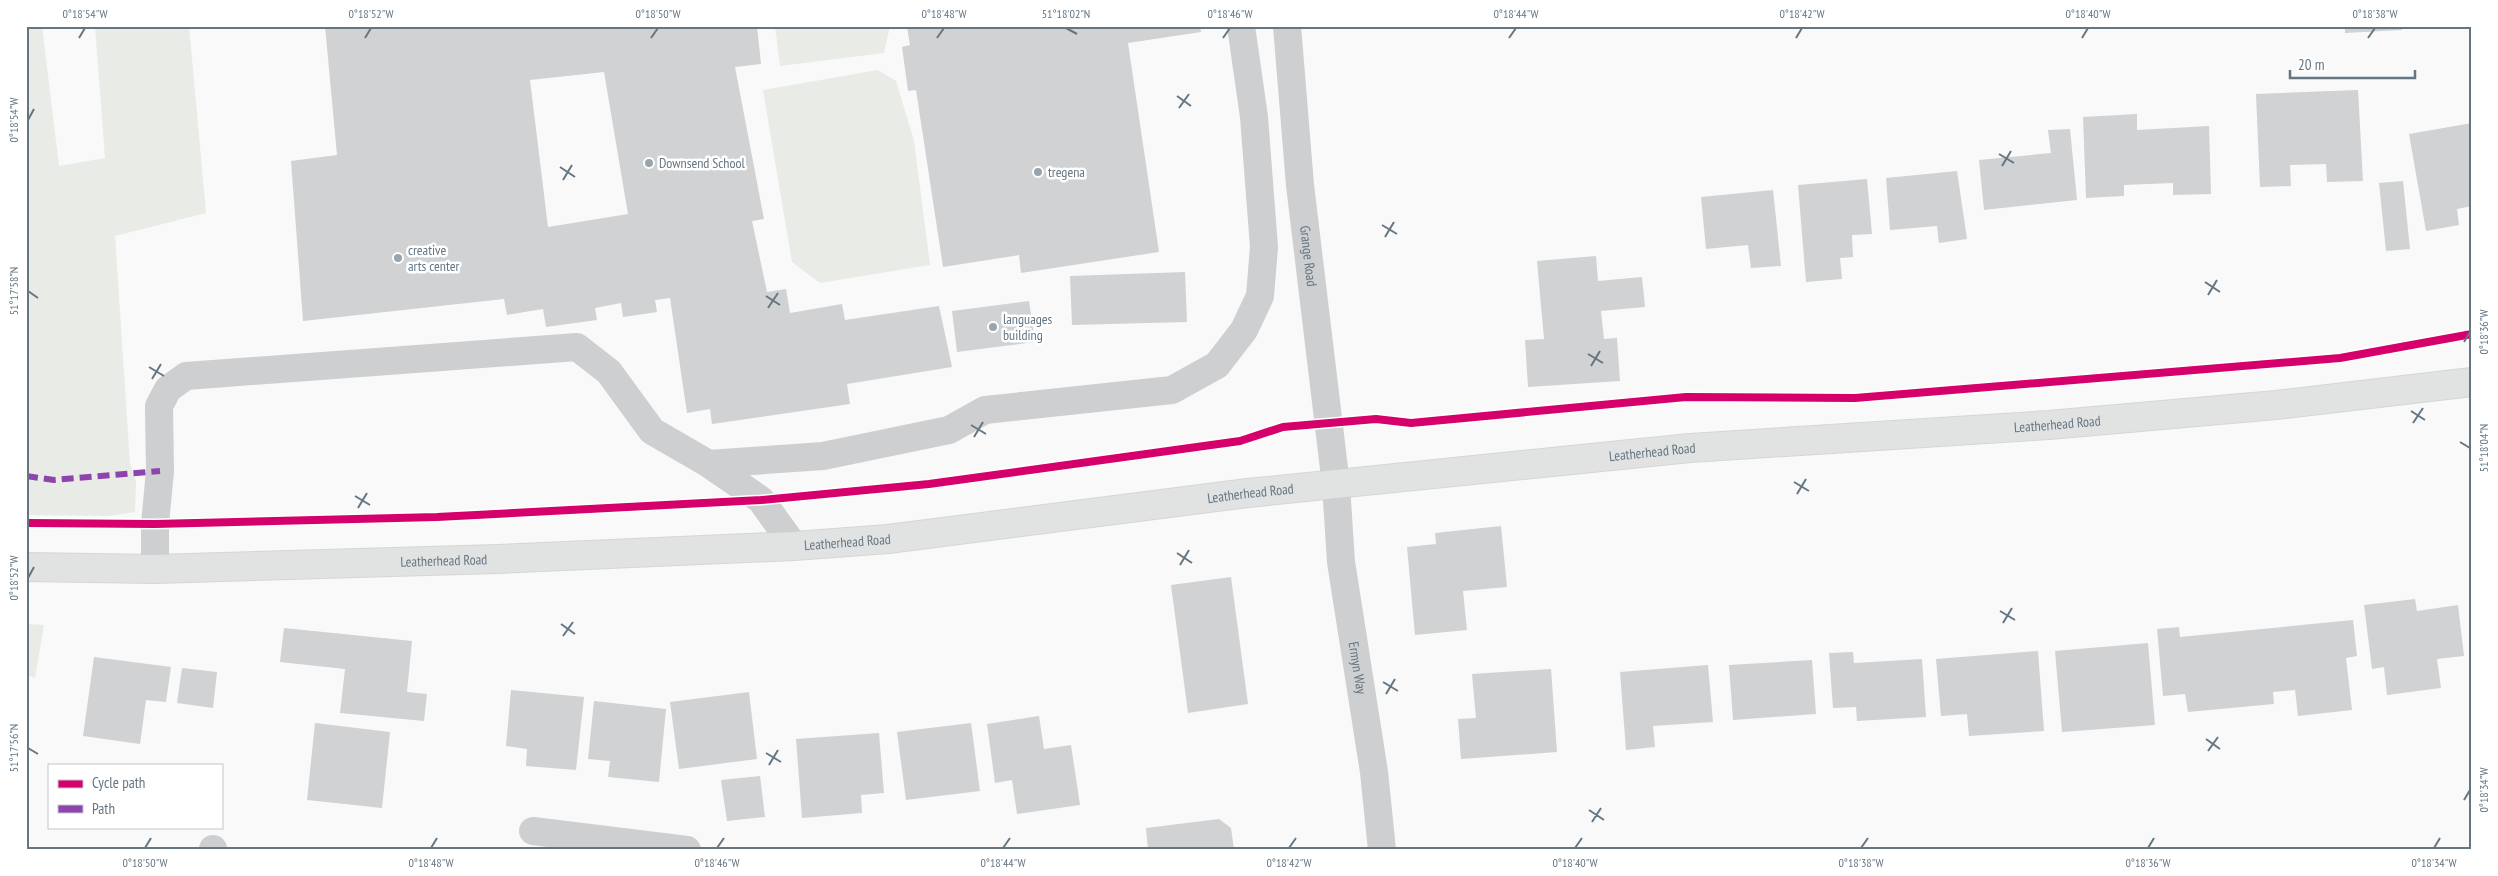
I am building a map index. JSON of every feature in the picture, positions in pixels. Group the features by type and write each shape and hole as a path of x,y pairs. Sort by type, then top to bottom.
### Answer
{"highway":[{"name":"Leatherhead Road","path":"26,567 155,569 497,559 794,546 888,539 1248,493 1690,448 2050,425 2208,411 2472,382"}],"street":[{"path":"709,464 823,456 949,430 985,410 1172,390 1217,365 1244,330 1260,296 1264,248 1254,117 1241,26"},
{"name":"Grange Road","path":"1287,26 1300,185 1336,485"},
{"path":"155,569 155,524 160,472 159,406 168,389 186,376 578,347 609,372 652,431 709,464 760,500 794,546"},
{"name":"Ermyn Way","path":"1336,485 1341,562 1374,772 1382,850"},
{"path":"533,831 635,846 686,850"}],"shaded area":[{"path":"26,26 42,26 59,166 105,158 95,26 189,26 206,213 115,236 130,464 136,482 135,512 110,516 26,515"},
{"path":"775,26 890,26 884,53 780,66"},
{"path":"878,70 896,81 914,141 930,265 820,283 792,262 763,90"},
{"path":"26,624 44,625 35,678 26,675"}],"building":[{"path":"325,26 757,26 761,64 735,67 764,219 752,221 767,292 786,289 790,313 842,304 845,320 939,306 952,367 847,384 850,404 712,424 710,409 687,413 670,298 655,300 657,312 623,317 621,303 595,308 597,320 546,327 543,309 507,315 504,299 303,321 291,161 337,155","holes":["604,72 628,214 548,227 530,80"]},
{"name":"tregena","path":"1200,26 1201,32 1128,43 1159,252 1021,273 1019,255 943,267 916,90 908,91 902,47 910,45 907,27"},
{"path":"2345,26 2401,26 2402,30 2345,33"},
{"path":"2358,90 2363,181 2327,182 2326,164 2290,165 2291,186 2260,187 2256,94"},
{"path":"2137,114 2137,130 2209,126 2211,194 2173,195 2173,183 2124,185 2124,196 2086,198 2083,117"},
{"path":"2472,123 2472,206 2457,209 2459,225 2426,231 2409,134"},
{"path":"2070,129 2077,200 1984,210 1979,160 2051,153 2048,130"},
{"path":"1957,171 1967,239 1939,243 1937,226 1890,230 1886,178"},
{"path":"1867,179 1872,234 1852,235 1853,257 1840,258 1842,279 1806,282 1798,185"},
{"path":"2403,181 2410,249 2386,251 2379,183"},
{"path":"1773,190 1781,266 1751,268 1748,245 1706,249 1701,197"},
{"path":"1596,256 1598,281 1642,277 1645,307 1601,311 1604,339 1617,338 1620,381 1528,387 1525,340 1544,339 1537,261"},
{"path":"1185,272 1187,322 1072,325 1070,276"},
{"name":"languages building","path":"1029,301 1035,342 957,352 952,311"},
{"path":"1501,526 1507,587 1463,591 1467,630 1415,635 1407,547 1436,544 1435,533"},
{"path":"1231,577 1248,704 1188,713 1171,585"},
{"path":"2415,599 2417,611 2458,605 2464,656 2437,659 2441,688 2387,695 2384,667 2372,669 2364,605"},
{"path":"2353,620 2357,656 2346,658 2352,710 2298,716 2295,690 2273,692 2274,704 2188,712 2185,694 2163,696 2157,629 2179,627 2180,637"},
{"path":"284,628 412,641 407,692 427,694 424,721 340,713 345,669 280,662"},
{"path":"2148,643 2155,725 2062,732 2055,651"},
{"path":"2038,651 2044,731 1969,736 1967,714 1941,716 1936,659"},
{"path":"1853,652 1854,663 1922,659 1926,717 1857,721 1856,707 1833,708 1829,653"},
{"path":"94,657 171,667 166,702 146,700 140,744 83,736"},
{"path":"1812,660 1816,714 1733,720 1729,665"},
{"path":"1708,665 1713,722 1653,726 1655,747 1626,750 1620,672"},
{"path":"182,668 217,672 213,708 177,703"},
{"path":"1551,669 1557,752 1461,759 1458,719 1476,718 1472,674"},
{"path":"511,690 584,697 576,770 526,766 527,749 506,746"},
{"path":"749,692 757,759 679,769 670,702"},
{"path":"594,701 666,709 659,782 608,777 610,761 588,759"},
{"path":"1039,716 1044,749 1071,745 1080,805 1017,814 1012,780 995,783 987,724"},
{"path":"315,723 390,732 382,808 307,800"},
{"path":"971,723 980,791 906,800 897,732"},
{"path":"879,733 884,793 861,795 862,813 802,818 796,739"},
{"path":"760,776 765,817 727,821 721,780"},
{"path":"1219,819 1231,828 1234,850 1148,850 1146,828"}],"marked path":[{"path":"26,476 54,480 160,471"}],"cycle path":[{"path":"26,523 155,524 437,517 761,500 929,484 1240,441 1283,427 1376,419 1411,423 1686,397 1855,398 2340,358 2472,334"}],"place":[{"name":"Downsend School","path":"649,163"},
{"name":"tregena","path":"1038,172"},
{"name":"creative arts center","path":"398,258"},
{"name":"languages building","path":"993,327"}]}
